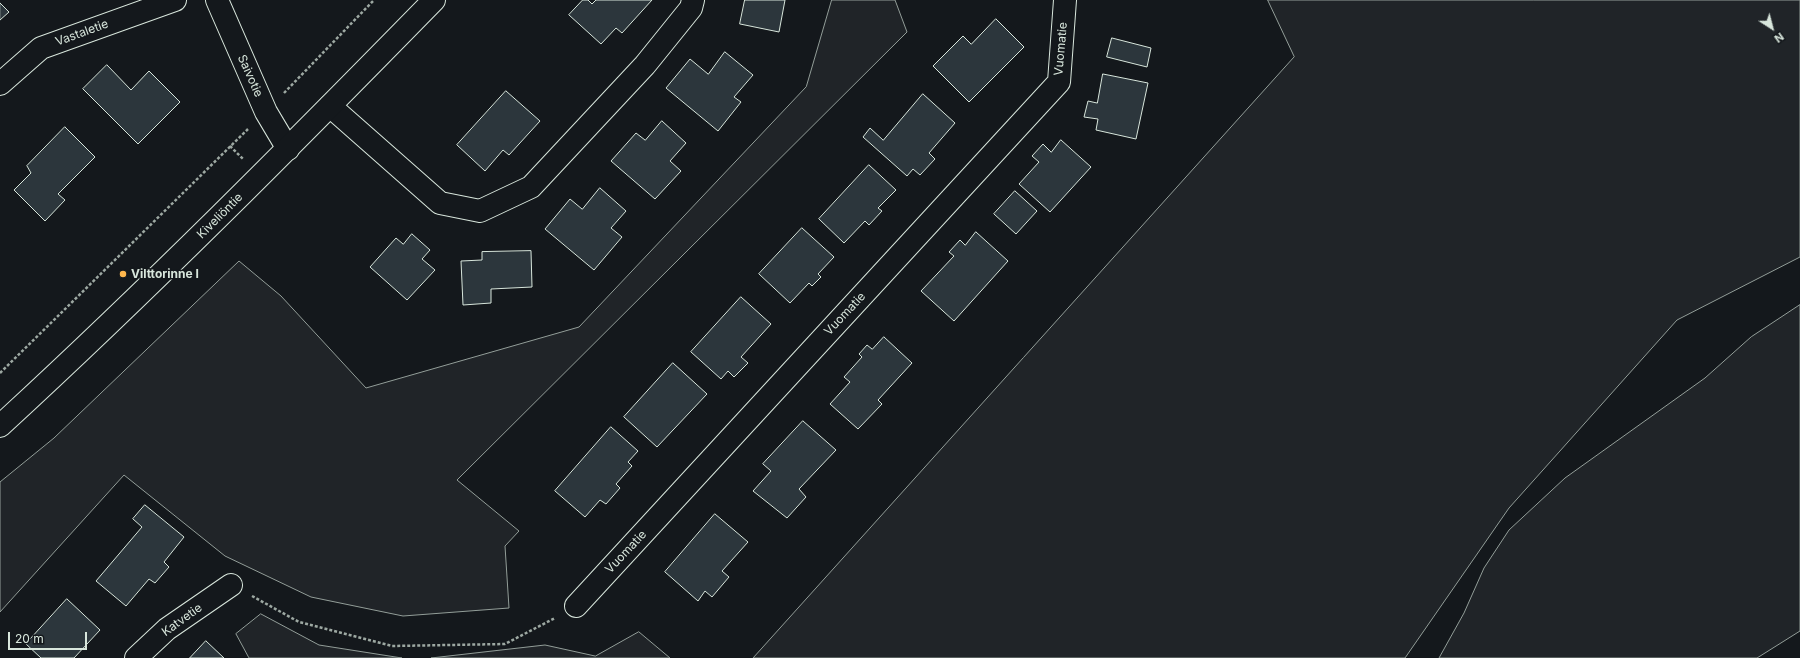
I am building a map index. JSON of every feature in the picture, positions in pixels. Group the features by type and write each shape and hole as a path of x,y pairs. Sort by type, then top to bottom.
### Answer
{"street":[{"name":"Vastaletie","path":"0,84 41,48 175,0"},
{"name":"Saivotie","path":"217,0 266,112 288,149"},
{"name":"Kiveliöntie","path":"0,426 93,341 288,149 434,0"},
{"path":"330,106 440,204 480,211 531,187 646,65 691,8 693,0"},
{"name":"Vuomatie","path":"576,606 1059,82 1065,0"},
{"name":"Katvetie","path":"136,658 167,629 231,585"}],"path":[{"path":"0,373 266,112 374,0"},
{"path":"231,585 299,622 392,646 505,644 576,606"}],"shaded area":[{"path":"832,0 895,0 907,32 457,480 519,531 505,546 509,608 403,616 311,597 225,556 124,475 0,612 0,482 54,438 239,261 281,296 366,388 579,327 806,87"},
{"path":"1268,0 1800,0 1800,257 1677,320 1509,508 1405,658 753,658 1294,57"},
{"path":"1800,305 1800,631 1757,658 1439,658 1464,613 1484,568 1509,530 1565,478 1705,378 1751,337"},
{"path":"261,614 319,645 402,658 249,658 236,634"},
{"path":"639,632 670,658 431,658 545,645 595,656"}],"building":[{"path":"583,0 588,0 592,4 596,0 652,0 622,33 616,28 601,44 569,15"},
{"path":"745,0 785,0 779,32 740,24"},
{"path":"0,3 9,12 0,20"},
{"path":"996,19 1024,47 969,102 933,66 963,36 971,44"},
{"path":"1112,38 1151,48 1147,67 1107,57"},
{"path":"725,52 753,75 734,97 741,102 718,131 666,88 690,59 708,74"},
{"path":"107,65 131,90 149,71 180,102 138,144 83,89"},
{"path":"1103,74 1148,83 1136,139 1096,130 1098,119 1084,117 1088,101 1097,103"},
{"path":"506,91 540,121 509,155 503,150 485,171 457,145"},
{"path":"923,94 955,123 929,153 935,159 920,175 913,169 907,176 863,137 870,128 883,140"},
{"path":"662,121 686,143 670,161 681,171 655,199 611,161 636,133 645,140"},
{"path":"65,127 95,157 58,194 65,200 45,221 14,190 31,173 27,166"},
{"path":"1061,140 1091,167 1050,212 1019,184 1039,162 1032,156 1043,144 1051,152"},
{"path":"869,165 896,190 878,208 882,211 869,225 865,221 844,243 819,219"},
{"path":"600,188 626,211 611,228 622,237 594,270 545,229 570,199 582,209"},
{"path":"1015,191 1037,211 1016,234 994,214"},
{"path":"802,228 834,257 818,274 821,277 812,286 809,283 790,303 759,274"},
{"path":"976,232 1008,261 954,321 921,291 954,256 949,252 960,240 965,245"},
{"path":"412,234 430,250 422,259 435,270 407,300 370,267 396,238 403,244"},
{"path":"531,251 532,287 491,289 491,303 463,305 461,261 482,260 482,252"},
{"path":"741,297 771,324 741,357 748,363 734,377 728,371 721,379 691,352"},
{"path":"884,337 912,363 878,400 882,404 858,429 830,404 850,382 844,377 862,357 859,354 867,345 872,349"},
{"path":"673,363 707,394 657,447 624,417"},
{"path":"803,421 836,450 799,489 806,497 787,518 753,491 771,471 763,464"},
{"path":"611,427 638,451 628,462 632,466 616,484 620,488 606,504 600,500 585,517 555,491"},
{"path":"145,505 184,537 164,562 169,567 155,583 149,579 126,606 96,581 142,527 133,519"},
{"path":"715,514 748,542 722,571 729,577 712,597 705,591 698,601 665,572"},
{"path":"67,599 100,630 74,658 41,658 26,644"},
{"path":"206,641 224,658 190,658"}],"place":[{"name":"Vilttorinne I","path":"123,274"}]}
